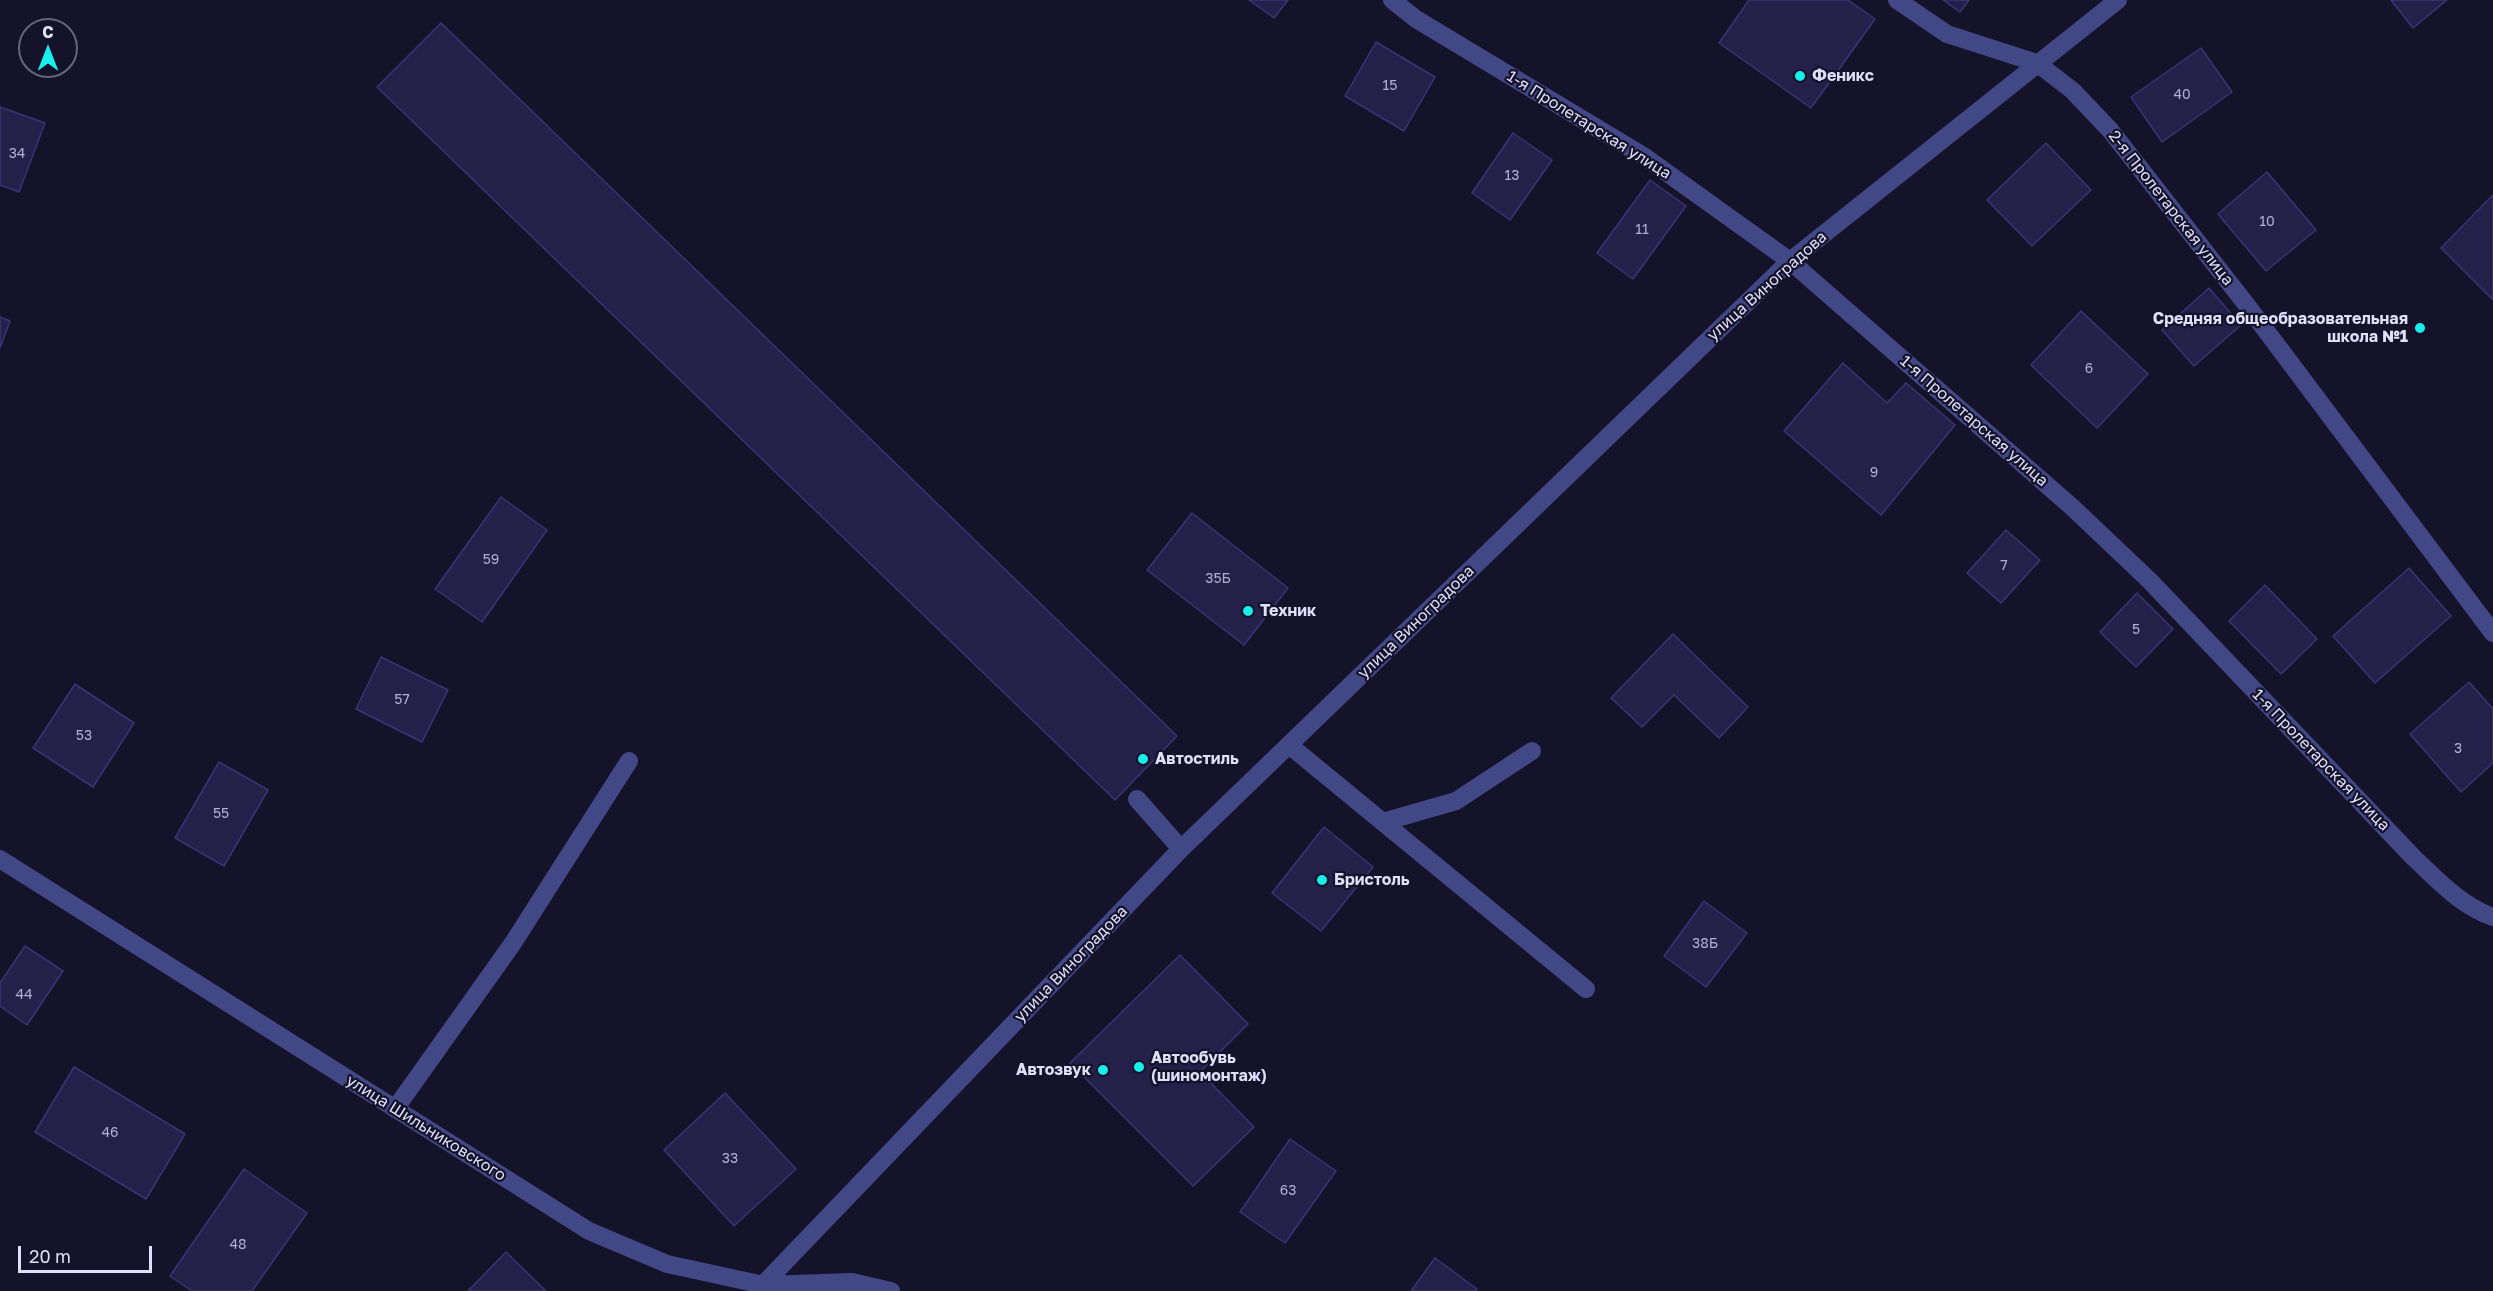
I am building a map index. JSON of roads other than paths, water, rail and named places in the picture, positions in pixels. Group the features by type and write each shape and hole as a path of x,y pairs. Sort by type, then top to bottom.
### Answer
{"street":[{"name":"1-я Пролетарская улица","path":"1392,0 1416,19 1645,157 1790,261 2072,507 2150,581 2414,858 2456,897 2476,911 2493,917"},
{"name":"2-я Пролетарская улица","path":"1897,0 1947,34 2037,63 2073,92 2110,130 2248,308 2493,633"},
{"name":"улица Виноградова","path":"761,1288 1181,849 1790,261 2118,0"},
{"path":"1289,745 1586,989"},
{"path":"1383,822 1456,801 1532,751"},
{"path":"395,1109 513,943 629,762"},
{"path":"1137,799 1181,849"},
{"name":"улица Шильниковского","path":"0,859 589,1231 667,1264 761,1288 852,1282 891,1291"}],"place":[{"name":"Феникс","path":"1800,76"},
{"name":"Средняя общеобразовательная школа №1","path":"2420,328"},
{"name":"Техник","path":"1248,611"},
{"name":"Автостиль","path":"1143,759"},
{"name":"Бристоль","path":"1322,880"},
{"name":"Автообувь (шиномонтаж)","path":"1139,1067"},
{"name":"Автозвук","path":"1103,1070"}]}
